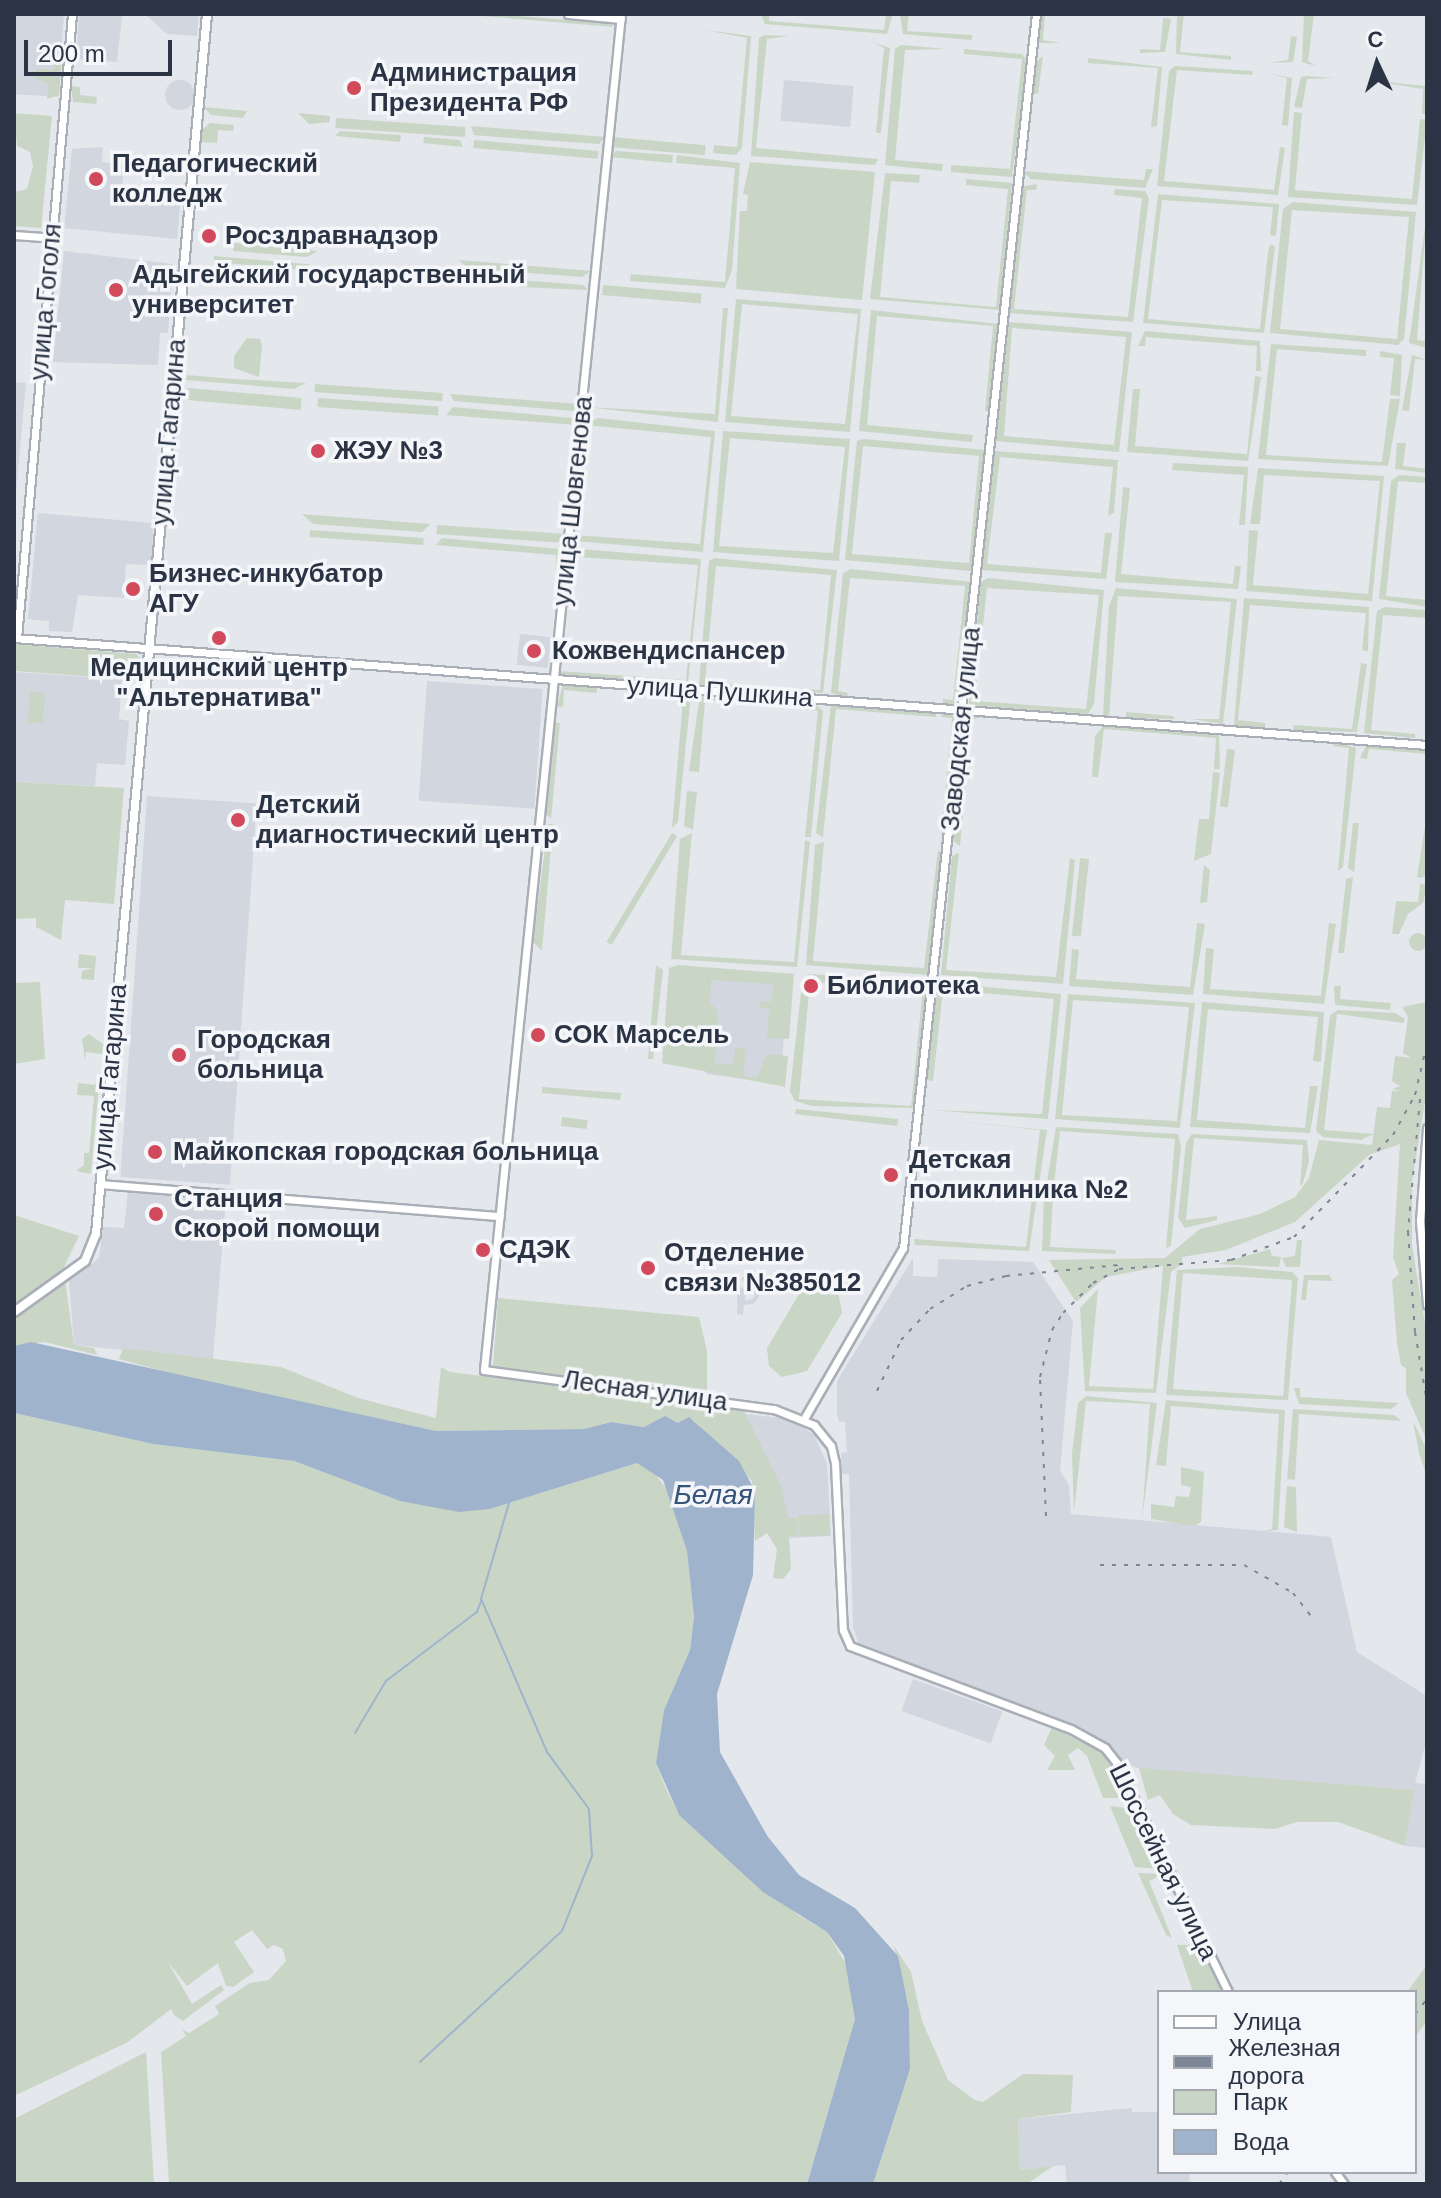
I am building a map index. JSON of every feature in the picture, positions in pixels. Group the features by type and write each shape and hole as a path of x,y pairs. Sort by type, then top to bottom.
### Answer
{"main road":[{"name":"улица Гоголя","path":"15,638 72,14"},
{"name":"улица Гагарина","path":"14,1312 85,1261 96,1234 207,14"},
{"path":"568,14 621,16"},
{"name":"Заводская улица","path":"805,1417 903,1248 1036,14"},
{"name":"улица Шовгенова","path":"484,1370 621,16"},
{"path":"14,235 53,238"},
{"name":"улица Пушкина","path":"15,638 1427,745"},
{"path":"1427,1128 1420,1221 1427,1305"},
{"path":"100,1184 500,1216"},
{"name":"Лесная улица","path":"484,1370 709,1399 805,1417"},
{"name":"Шоссейная улица","path":"805,1417 831,1446 843,1630 850,1646 1090,1738 1116,1762 1227,1990"}],"shaded area":[{"path":"14,14 64,14 58,97 14,94"},
{"path":"79,14 199,14 197,36 167,34 147,16 122,16 117,62 76,59"},
{"path":"180,80 191,84 195,95 191,106 180,110 169,106 165,95 169,84"},
{"path":"784,80 854,86 850,127 780,121"},
{"name":"Педагогический колледж","path":"103,147 102,162 125,165 121,193 181,197 177,239 64,228 72,149"},
{"name":"Адыгейский государственный университет","path":"64,251 173,264 168,333 160,333 158,365 53,362"},
{"path":"14,382 26,383 16,494 14,494"},
{"path":"38,513 153,523 152,565 126,564 124,598 78,595 72,632 49,631 49,621 28,619"},
{"name":"Кожвендиспансер","path":"520,634 551,637 548,668 517,665"},
{"path":"14,672 122,679 119,719 129,721 125,765 97,763 95,786 17,782 14,800"},
{"path":"427,681 543,689 534,809 419,801"},
{"name":"Городская больница","path":"147,796 257,804 230,1185 120,1177"},
{"path":"677,972 789,979 780,1084 706,1074"},
{"path":"128,1191 226,1199 213,1359 74,1345 69,1281 99,1258 103,1227 124,1228"},
{"path":"913,1258 913,1276 937,1277 938,1259 1033,1262 1073,1321 1060,1471 1069,1485 1071,1514 1331,1537 1357,1652 1427,1696 1427,1739 1415,1783 1427,1784 1427,1848 1405,1846 1414,1790 1147,1770 1116,1762 1090,1738 859,1645 853,1627 849,1474 842,1474 841,1453 847,1452 845,1422 839,1422 837,1415 837,1381"},
{"path":"745,1275 760,1289 759,1297 753,1304 744,1305 743,1315 737,1314 737,1286 746,1289 745,1301 754,1298 754,1290 741,1279"},
{"path":"745,1414 790,1419 814,1435 827,1463 831,1536 789,1538 781,1485"},
{"path":"913,1679 1002,1711 991,1743 901,1711"},
{"path":"1132,2108 1132,2112 1157,2112 1157,2174 1190,2174 1189,2184 1067,2184 1065,2165 1020,2170 1018,2119"}],"green space":[{"path":"493,14 608,23 614,27 482,16"},
{"path":"761,14 769,14 769,21 884,30 886,14 893,14 887,34 765,24"},
{"path":"900,14 909,14 907,31 972,35 972,40 903,34"},
{"path":"1039,14 1045,14 1043,40 1061,43 1038,43"},
{"path":"1177,14 1184,14 1180,52 1231,56 1231,60 1176,54"},
{"path":"1304,14 1314,14 1308,61 1316,66 1302,62"},
{"path":"1163,18 1171,19 1165,52 1140,53 1140,49 1160,50"},
{"path":"705,30 751,36 742,148 736,155 713,153 714,145 737,147 747,38"},
{"path":"764,35 789,36 767,39 756,148 878,159 875,165 751,156 759,38"},
{"path":"1291,36 1297,37 1293,62 1268,63 1288,60"},
{"path":"872,42 890,48 881,133 876,133 884,48"},
{"path":"901,45 947,49 905,50 895,160 943,164 942,171 885,165 895,49"},
{"path":"964,49 1022,54 1028,62 1012,177 951,172 951,165 1010,169 1022,59 964,54"},
{"path":"1043,56 1038,94 1031,93 1034,63"},
{"path":"56,57 62,57 59,95 47,99 49,84 35,78 36,69 54,70"},
{"path":"1088,58 1162,67 1157,126 1151,127 1158,68 1088,63"},
{"path":"1175,66 1253,71 1252,75 1177,70 1164,181 1274,190 1280,147 1285,148 1278,195 1157,186 1169,71"},
{"path":"1261,72 1292,78 1288,126 1282,125 1287,78"},
{"path":"1301,77 1334,78 1307,79 1302,108 1294,107"},
{"path":"1367,80 1425,86 1427,114 1422,114 1423,89"},
{"path":"71,86 80,87 80,95 97,97 96,104 73,102"},
{"path":"204,107 247,111 243,118 211,115"},
{"path":"1294,112 1302,113 1295,190 1412,199 1420,119 1427,120 1417,205 1288,197"},
{"path":"14,113 52,116 41,228 14,226 14,192 27,189 33,166 30,152 17,146"},
{"path":"298,113 330,116 330,122 309,124"},
{"path":"336,118 466,127 465,137 335,128"},
{"path":"210,123 234,125 233,131 218,130 217,143 200,142 202,130"},
{"path":"471,126 605,137 599,144 497,137 474,135"},
{"path":"340,131 401,135 400,142 335,136"},
{"path":"424,137 460,140 463,147 423,143"},
{"path":"612,137 706,145 705,155 611,147"},
{"path":"474,140 599,151 598,159 473,148"},
{"path":"616,151 673,155 672,163 610,157"},
{"path":"677,155 740,163 732,270 725,288 630,281 631,274 725,282 735,168 676,163"},
{"path":"750,162 875,172 862,300 736,289 740,211 747,211 748,195 743,194"},
{"path":"1146,169 1153,169 1145,188 1031,179 1021,171 1144,180"},
{"path":"885,173 920,175 919,183 891,181 880,297 996,307 1008,189 966,185 966,179 1012,183 1000,310 870,299"},
{"path":"1037,184 1036,190 1027,190 1014,309 1128,317 1142,198 1114,195 1115,189 1145,191 1149,198 1133,322 1008,313 1020,187"},
{"path":"1158,194 1279,204 1276,236 1270,235 1273,207 1162,200 1148,319 1260,329 1270,245 1275,246 1264,333 1143,323"},
{"path":"1293,202 1416,212 1404,339 1398,345 1270,333 1283,209","holes":["1292,210 1409,217 1397,339 1280,329"]},
{"path":"1427,213 1417,340 1427,341 1427,348 1409,343"},
{"path":"234,243 318,251 307,257 233,251"},
{"path":"214,256 310,264 309,270 213,262"},
{"path":"459,260 591,271 582,277 467,268"},
{"path":"328,265 430,273 430,279 323,272"},
{"path":"459,275 506,277 505,286 457,281"},
{"path":"520,280 583,285 588,290 519,287"},
{"path":"603,285 702,294 701,304 602,295"},
{"path":"736,299 861,309 850,432 725,422","holes":["742,304 858,314 845,424 731,416"]},
{"path":"723,308 728,308 718,422 586,407 715,414"},
{"path":"871,310 998,324 992,412 985,411 993,326 877,316 867,425 973,435 972,442 859,431"},
{"path":"1009,322 1132,332 1119,452 996,441","holes":["1012,328 1126,337 1114,445 1004,436"]},
{"path":"1145,331 1260,341 1261,371 1256,371 1257,346 1146,337 1145,346 1138,346"},
{"path":"247,338 260,339 262,345 259,377 234,368 234,356"},
{"path":"1271,344 1366,350 1366,356 1277,349 1266,455 1382,462 1390,399 1400,399 1388,466 1258,459"},
{"path":"1380,351 1402,355 1400,396 1390,395 1394,358 1380,357"},
{"path":"1412,355 1427,360 1415,359 1409,411 1402,410"},
{"path":"187,375 306,383 294,389 186,380"},
{"path":"1255,376 1261,377 1248,461 1127,452 1133,389 1140,389 1135,446 1247,454"},
{"path":"315,384 443,393 442,401 314,392"},
{"path":"188,388 302,398 301,410 187,400"},
{"path":"450,394 578,404 573,411 454,401"},
{"path":"318,398 439,406 438,415 317,407"},
{"path":"453,407 572,418 577,425 446,415"},
{"path":"598,418 715,431 703,552 575,541 574,535 700,544 711,437 585,425"},
{"path":"723,431 850,439 839,561 713,552","holes":["730,438 845,447 833,553 719,546"]},
{"path":"864,439 986,450 971,571 845,560 857,441","holes":["863,446 979,456 969,563 852,554"]},
{"path":"1397,443 1406,443 1403,466 1427,469 1427,473 1395,469"},
{"path":"994,451 1118,460 1114,513 1108,516 1113,467 1000,457 987,564 1101,573 1105,533 1112,533 1106,579 982,570"},
{"path":"1173,463 1248,467 1245,525 1239,525 1244,475 1172,470"},
{"path":"1258,468 1384,476 1372,601 1246,591 1249,530 1258,531 1253,585 1368,594 1380,481 1264,475 1260,524 1250,524"},
{"path":"1399,475 1427,477 1427,483 1398,481 1386,596 1427,600 1427,607 1379,599 1391,481"},
{"path":"1123,487 1130,488 1121,574 1233,584 1235,566 1241,566 1238,589 1115,582"},
{"path":"302,514 430,524 422,532 313,524"},
{"path":"437,525 564,534 563,543 436,534"},
{"path":"310,530 424,538 423,545 310,537"},
{"path":"442,538 559,549 562,573 556,572 556,555 436,545"},
{"path":"580,549 701,559 688,683 561,675 559,671 686,680 698,565 577,557 574,579 569,579 572,551"},
{"path":"714,558 837,570 823,693 699,685 709,561","holes":["716,566 831,575 820,690 705,682"]},
{"path":"851,569 972,582 955,705 943,705 943,699 953,700 965,586 850,578 838,691 848,693 847,698 831,693 843,573"},
{"path":"988,578 1104,590 1094,704 1088,714 969,705 981,582","holes":["987,588 1099,595 1086,709 975,701"]},
{"path":"1116,588 1237,599 1223,724 1192,719 1219,719 1231,602 1118,596 1109,717 1103,715 1109,606"},
{"path":"1244,598 1369,607 1368,651 1362,650 1366,613 1250,605 1238,720 1265,723 1265,729 1234,726"},
{"path":"1384,607 1427,610 1427,618 1383,615 1371,730 1415,734 1415,738 1364,733 1377,611"},
{"path":"14,644 136,654 142,660 141,680 14,671"},
{"path":"1361,663 1367,664 1357,732 1294,730 1293,725 1352,729"},
{"path":"563,685 597,687 597,693 564,690 563,707 557,706"},
{"path":"30,692 45,693 43,723 28,722"},
{"path":"654,692 684,694 690,704 678,822 672,828 683,700 653,697"},
{"path":"700,695 715,696 715,701 705,701 699,772 689,771"},
{"path":"796,702 814,703 823,711 811,837 805,837 818,711 795,708"},
{"path":"831,705 936,712 936,717 836,709 823,837 816,833"},
{"path":"1126,712 1173,716 1175,719 1126,718"},
{"path":"942,713 952,713 956,723 940,845 952,718 941,717"},
{"path":"970,715 985,716 972,720 960,846 953,841 965,722"},
{"path":"554,723 560,723 551,819 546,814"},
{"path":"1104,725 1219,733 1220,769 1214,769 1216,738 1104,729 1098,777 1092,777 1095,736"},
{"path":"1333,741 1356,748 1343,867 1338,871 1349,748 1333,746"},
{"path":"1367,744 1427,748 1427,754 1369,749 1367,759 1360,758"},
{"path":"1227,749 1235,750 1228,808 1220,807"},
{"path":"1213,772 1220,773 1211,854 1194,861 1199,819 1209,819"},
{"path":"16,782 124,788 114,904 65,900 61,940 36,927 36,918 14,919"},
{"path":"687,791 697,792 693,830 684,826"},
{"path":"1427,814 1427,876 1420,878 1417,877"},
{"path":"1353,823 1359,823 1354,872 1348,868"},
{"path":"548,824 553,824 542,951 533,942"},
{"path":"672,833 677,836 612,945 607,942"},
{"path":"692,833 681,955 794,962 805,840 810,842 797,967 671,959 680,839"},
{"path":"824,842 813,961 924,968 938,850 942,853 928,975 806,965 815,845"},
{"path":"959,853 946,970 1056,977 1070,858 1075,860 1063,984 941,975 952,856"},
{"path":"1080,858 1089,859 1081,937 1072,936"},
{"path":"1204,865 1210,870 1207,902 1200,903"},
{"path":"1353,877 1344,953 1338,953 1346,879"},
{"path":"1420,883 1427,886 1423,903 1408,914 1399,934 1392,934 1396,901 1418,902"},
{"path":"1197,923 1205,924 1193,995 1069,986 1072,949 1079,950 1076,979 1190,987"},
{"path":"1329,923 1336,924 1324,1004 1203,994 1206,948 1214,949 1210,989 1321,996"},
{"path":"1414,933 1422,933 1427,942 1425,949 1414,951 1409,946 1409,938"},
{"path":"79,954 96,956 94,980 81,979 82,971 92,968 78,968"},
{"path":"656,965 663,970 653,1059 648,1059"},
{"path":"678,965 794,974 789,1039 767,1038 769,1009 759,1008 761,1001 771,1002 773,984 711,980 710,1002 718,1012 715,1063 734,1065 735,1048 746,1049 743,1076 757,1078 767,1054 788,1056 785,1087 662,1063 669,968"},
{"path":"809,974 921,982 928,987 914,1108 812,1106 795,1101 790,1091 802,984","holes":["810,982 923,989 911,1106 799,1099"]},
{"path":"40,982 45,1059 14,1064 14,983"},
{"path":"944,983 1061,994 1048,1119 931,1110 1042,1114 1054,999 943,990 933,1081 926,1080 937,989"},
{"path":"1334,986 1341,986 1340,999 1391,1003 1390,1010 1335,1005"},
{"path":"1068,994 1195,1003 1180,1128 1055,1119","holes":["1073,1000 1189,1007 1177,1121 1062,1115"]},
{"path":"1202,1002 1324,1012 1321,1062 1313,1061 1318,1017 1208,1009 1197,1120 1305,1128 1310,1086 1318,1086 1310,1133 1190,1127"},
{"path":"1427,1002 1427,1089 1412,1182 1412,1245 1427,1336 1427,1441 1406,1393 1406,1368 1401,1365 1397,1343 1392,1280 1399,1274 1393,1258 1400,1144 1369,1155 1295,1222 1226,1250 1182,1257 1182,1264 1171,1272 1156,1393 1085,1391 1080,1308 1098,1289 1089,1386 1153,1389 1163,1266 1106,1277 1076,1302 1049,1260 1165,1258 1200,1229 1260,1214 1295,1197 1309,1178 1319,1140 1372,1145 1377,1107 1390,1108 1392,1091 1400,1091 1392,1089 1400,1086 1392,1081 1395,1056 1411,1058 1403,1053 1408,1017 1402,1007"},
{"path":"1338,1010 1395,1013 1405,1019 1403,1023 1337,1014 1324,1130 1374,1134 1361,1140 1323,1137 1316,1131 1330,1015"},
{"path":"89,1034 103,1044 102,1054 86,1052 85,1060 82,1039"},
{"path":"100,1072 91,1174 76,1171 84,1165 84,1153 89,1153 94,1096 77,1095 78,1083 95,1085"},
{"path":"542,1087 621,1093 620,1100 542,1093"},
{"path":"796,1109 898,1119 897,1126 795,1114"},
{"path":"562,1117 588,1120 587,1129 561,1126"},
{"path":"932,1119 1047,1130 1029,1251 915,1245 914,1239 1026,1247 1040,1130"},
{"path":"1056,1127 1178,1134 1181,1146 1171,1246 1166,1248 1175,1139 1060,1131 1053,1194 1045,1194"},
{"path":"1192,1134 1307,1140 1309,1161 1303,1183 1300,1186 1303,1145 1194,1138 1186,1220 1217,1216 1217,1220 1185,1228 1178,1218 1186,1143"},
{"path":"1044,1197 1053,1197 1050,1247 1115,1250 1116,1254 1042,1251"},
{"path":"14,1215 79,1236 62,1271 14,1305"},
{"path":"1297,1240 1302,1240 1300,1267 1286,1267 1282,1258 1295,1256"},
{"path":"1270,1249 1272,1256 1281,1257 1279,1267 1218,1264"},
{"path":"1236,1267 1292,1272 1298,1278 1288,1400 1166,1395 1177,1270","holes":["1183,1273 1292,1280 1283,1396 1173,1389"]},
{"path":"1304,1275 1329,1275 1333,1281 1308,1280 1306,1300 1301,1300"},
{"path":"65,1280 74,1345 94,1348 97,1355 45,1342 14,1346 14,1317"},
{"path":"815,1282 838,1291 842,1313 807,1371 782,1377 769,1366 767,1348 802,1289"},
{"path":"498,1298 699,1317 707,1351 707,1394 493,1367"},
{"path":"123,1348 281,1367 358,1398 436,1418 441,1367 450,1372 743,1409 781,1485 788,1518 797,1518 798,1535 789,1536 791,1569 783,1579 773,1578 777,1549 767,1533 755,1541 752,1481 695,1421 678,1423 665,1417 644,1427 611,1422 584,1429 436,1431 172,1374 119,1359"},
{"path":"1294,1388 1300,1388 1300,1397 1399,1403 1391,1409 1299,1404"},
{"path":"1086,1396 1157,1403 1142,1520 1150,1404 1086,1401 1074,1512 1072,1453 1078,1403"},
{"path":"1166,1400 1285,1410 1278,1530 1262,1531 1272,1529 1279,1414 1171,1406 1166,1466 1156,1465"},
{"path":"1293,1409 1394,1415 1401,1421 1299,1414 1295,1480 1287,1479"},
{"path":"14,1413 153,1444 294,1461 400,1501 490,1509 637,1463 654,1472 667,1490 687,1551 694,1617 690,1650 664,1710 656,1763 666,1789 679,1815 798,1915 827,1932 851,1973 855,2019 807,2184 169,2184 161,2052 186,2036 182,2029 189,2033 219,2014 215,2006 250,1983 269,1980 286,1961 283,1949 274,1945 267,1949 252,1930 234,1942 254,1972 233,1987 226,1986 218,1963 187,1986 168,1962 192,2004 221,1985 224,1990 183,2021 175,2016 178,2022 171,2009 128,2042 14,2096"},
{"path":"1413,1421 1427,1450 1427,1478 1419,1453"},
{"path":"1181,1467 1204,1472 1201,1522 1194,1526 1151,1519 1151,1504 1174,1507 1176,1496 1189,1497 1191,1487 1181,1485"},
{"path":"1287,1486 1296,1487 1297,1532 1284,1527"},
{"path":"829,1514 830,1535 799,1537 798,1516"},
{"path":"1052,1727 1103,1752 1129,1798 1103,1798 1087,1756 1078,1748 1068,1755 1075,1770 1047,1770 1055,1756 1044,1745"},
{"path":"1139,1768 1414,1790 1405,1846 1338,1822 1297,1822 1275,1829 1191,1825 1173,1814 1160,1795 1148,1800"},
{"path":"1110,1806 1134,1809 1160,1869 1135,1867"},
{"path":"1138,1873 1163,1874 1168,1878 1175,1896 1161,1875 1149,1881 1172,1938 1166,1935"},
{"path":"1177,1945 1200,1945 1223,1990 1192,1990"},
{"path":"894,1946 911,1972 922,2021 948,2080 975,2100 983,2102 1023,2074 1073,2075 1071,2112 1018,2119 1020,2170 1053,2166 1027,2184 873,2184 910,2069 909,2009"},
{"path":"1427,1965 1427,2021 1417,2034 1417,1990 1408,1990"},
{"path":"146,2052 154,2184 14,2184 14,2119"}],"water":[{"name":"Белая","path":"31,1342 436,1431 584,1429 611,1422 644,1427 665,1416 678,1423 689,1417 739,1461 755,1491 753,1575 717,1694 720,1752 768,1837 799,1875 855,1908 898,1956 909,2010 910,2069 873,2184 807,2184 855,2019 844,1956 827,1932 763,1892 679,1815 656,1763 664,1710 690,1650 694,1617 687,1551 663,1480 637,1463 490,1509 459,1512 400,1501 294,1461 153,1444 14,1413 14,1346"}],"waterway":[{"path":"420,2062 562,1931 592,1856 589,1809 547,1752 481,1599 509,1503"},
{"path":"355,1733 386,1681 477,1612 481,1601"}],"railway":[{"path":"1046,1516 1040,1377 1052,1330 1063,1313 1093,1283 1119,1269 1231,1260 1294,1237 1393,1135 1415,1095 1427,1044"},
{"path":"1420,1099 1408,1232 1415,1332 1427,1402"},
{"path":"877,1391 901,1340 930,1309 967,1286 1006,1276 1118,1265"},
{"path":"1100,1565 1244,1565 1293,1593 1314,1620"},
{"path":"1417,2012 1427,1999"},
{"path":"1279,2184 1286,2174"}],"place":[{"name":"Администрация Президента РФ","path":"354,88"},
{"name":"Педагогический колледж","path":"96,179"},
{"name":"Росздравнадзор","path":"209,236"},
{"name":"Адыгейский государственный университет","path":"116,290"},
{"name":"ЖЭУ №3","path":"318,451"},
{"name":"Бизнес-инкубатор АГУ","path":"133,589"},
{"name":"Медицинский центр \"Альтернатива\"","path":"219,638"},
{"name":"Кожвендиспансер","path":"534,651"},
{"name":"Детский диагностический центр","path":"238,820"},
{"name":"Библиотека","path":"811,986"},
{"name":"СОК Марсель","path":"538,1035"},
{"name":"Городская больница","path":"179,1055"},
{"name":"Майкопская городская больница","path":"155,1152"},
{"name":"Детская поликлиника №2","path":"891,1175"},
{"name":"Станция Скорой помощи","path":"156,1214"},
{"name":"СДЭК","path":"483,1250"},
{"name":"Отделение связи №385012","path":"648,1268"}]}
